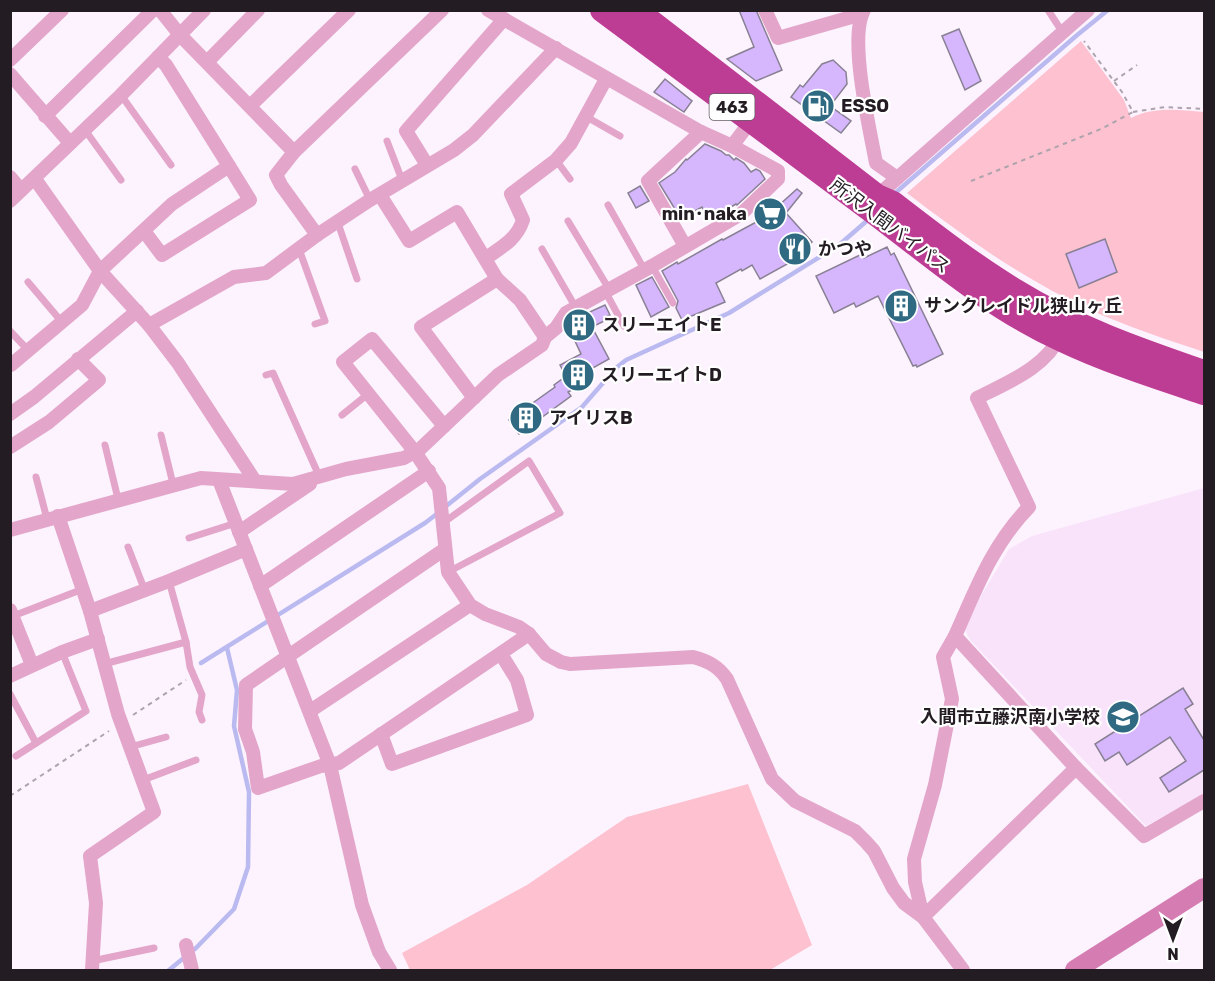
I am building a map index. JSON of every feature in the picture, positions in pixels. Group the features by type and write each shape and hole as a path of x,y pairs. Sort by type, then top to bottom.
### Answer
{"highway":[{"name":"所沢入間バイパス","path":"602,10 751,121 878,203"},
{"name":"所沢入間バイパス","path":"636,10 878,203 962,281 1008,311 1064,329 1115,339 1204,372"},
{"name":"所沢入間バイパス","path":"1064,329 1109,359 1204,393"}],"street":[{"path":"10,60 62,10"},
{"path":"45,116 153,10"},
{"path":"160,10 180,35 208,61 294,152"},
{"path":"208,61 258,10"},
{"path":"250,106 349,10"},
{"path":"317,235 276,175 294,152 442,10"},
{"path":"10,530 201,478 293,484 346,469 404,458 415,452 498,375 542,345 545,337 556,328 566,313 741,214 778,179 778,171 701,132 488,10"},
{"path":"765,10 778,38 863,12"},
{"path":"878,203 897,178 1088,10"},
{"path":"10,201 121,95 202,11"},
{"path":"863,12 858,31 858,52 876,163 897,178"},
{"path":"427,165 406,131 504,19"},
{"path":"149,325 234,277 266,273 317,235 402,180 454,150 473,135 556,48"},
{"path":"144,231 162,255 250,200 166,65 158,57"},
{"path":"10,74 70,143"},
{"path":"486,258 512,241 520,229 523,220 511,194 556,160 571,143 606,79"},
{"path":"732,146 751,121"},
{"path":"685,246 648,181 701,132"},
{"path":"11,364 82,305 100,271 172,204 229,166"},
{"path":"10,177 21,190"},
{"path":"35,179 100,271 149,325 178,363 255,481"},
{"path":"375,198 409,241 458,212 497,279 520,300 545,337"},
{"path":"474,398 421,327 497,279"},
{"path":"10,414 34,397 137,311"},
{"path":"923,917 915,882 914,859 935,785 952,699 943,657 955,636 992,554 1029,507 977,398 1030,371 1044,358 1064,329"},
{"path":"444,426 372,339 343,363 415,452 439,488 448,572 470,605 485,614 519,627 529,634 546,654 561,662 570,664 693,657 707,660 719,668 727,679 772,779 795,801 855,831 874,851 893,888 904,903 923,917 963,970"},
{"path":"10,447 49,422 99,380 78,359"},
{"path":"260,586 429,471"},
{"path":"238,528 320,478"},
{"path":"219,480 330,765 362,905 379,952 390,970"},
{"path":"52,518 83,589 122,723 154,812 90,856 96,903 92,966"},
{"path":"90,611 246,549"},
{"path":"445,549 246,685 245,729 253,752 258,788 321,766 339,763 529,634"},
{"path":"310,711 470,605"},
{"path":"12,613 32,665"},
{"path":"955,636 1076,768 1144,836 1204,801"},
{"path":"10,676 62,652 98,639"},
{"path":"381,734 392,764 527,715 517,680 501,654"},
{"path":"923,917 1076,768"},
{"path":"1075,970 1204,888"},
{"path":"186,945 192,970"}],"lane":[{"path":"1048,10 1063,33"},
{"path":"121,95 171,165"},
{"path":"585,116 620,136"},
{"path":"85,130 121,180"},
{"path":"387,141 402,180"},
{"path":"556,160 570,179"},
{"path":"355,169 375,198"},
{"path":"608,205 673,303"},
{"path":"568,221 607,290 624,326"},
{"path":"338,222 357,279"},
{"path":"299,249 325,321 315,324"},
{"path":"542,249 576,308"},
{"path":"28,282 61,321"},
{"path":"10,331 27,350"},
{"path":"266,375 273,373 320,478"},
{"path":"342,415 368,394"},
{"path":"161,435 173,484"},
{"path":"105,445 118,500"},
{"path":"443,520 529,461 560,513 448,572"},
{"path":"36,477 52,518"},
{"path":"189,538 238,528"},
{"path":"128,547 145,591"},
{"path":"169,581 186,642 190,668 202,695 199,712 202,720"},
{"path":"12,613 83,589"},
{"path":"104,664 186,642"},
{"path":"16,756 87,711 62,652"},
{"path":"10,694 36,743"},
{"path":"130,747 166,737"},
{"path":"143,780 196,760"},
{"path":"92,966 154,948"}],"path":[{"path":"1084,40 1133,112"},
{"path":"1114,81 1137,65"},
{"path":"971,181 1101,129 1133,112 1165,107 1204,109"},
{"path":"10,796 193,675"}],"shaded area":[{"path":"1081,41 1124,100 1131,118 1158,110 1204,112 1204,352 1117,321 1064,297 994,256 907,193"},
{"name":"入間市立藤沢南小学校","path":"1204,488 1204,794 1146,826 970,640 963,626 1009,549 1032,536"},
{"path":"748,784 812,945 770,970 410,970 402,953 527,885 627,817"}],"building":[{"path":"739,10 756,10 782,70 756,81 727,59 754,47"},
{"path":"959,29 981,81 965,90 942,36"},
{"path":"833,60 846,72 847,84 830,106 851,121 841,133 791,97 800,85 803,87 822,64"},
{"path":"665,79 692,101 684,112 654,92"},
{"path":"705,144 729,155 734,160 736,158 744,163 751,172 756,169 760,171 765,179 737,205 709,220 702,207 681,219 659,183 675,172 686,159"},
{"path":"640,186 649,201 636,208 628,193"},
{"path":"797,189 802,193 786,213 812,242 791,262 760,279 752,265 716,283 725,302 682,320 676,308 678,301 662,271 760,220 754,214 770,199 778,206"},
{"path":"1105,239 1117,272 1079,288 1066,254"},
{"name":"サンクレイドル狭山ヶ丘","path":"887,247 891,255 894,253 943,354 917,367 913,366 878,296 856,307 854,303 834,313 816,276 862,254 864,258"},
{"path":"652,277 669,307 651,317 636,285"},
{"path":"605,305 610,315 605,317 606,320 592,327 609,359 589,370 593,379 568,392 571,396 519,434 509,420 555,387 554,385 566,376 560,365 581,354 568,326 572,320"},
{"path":"1183,688 1193,704 1185,709 1204,740 1204,770 1169,792 1160,778 1186,761 1170,737 1127,765 1119,752 1105,761 1095,744"}],"waterway":[{"path":"894,194 1108,10"},
{"path":"445,507 480,479 582,407 616,368 626,360 729,313 839,245 869,219"},
{"path":"201,663 438,513"},
{"path":"169,970 196,948 234,909 248,867 249,792 234,726 237,690 227,648"}],"place":[{"name":"ESSO","path":"818,106"},
{"name":"min･naka","path":"770,214"},
{"name":"かつや","path":"795,249"},
{"name":"サンクレイドル狭山ヶ丘","path":"901,306"},
{"name":"スリーエイトE","path":"579,325"},
{"name":"スリーエイトD","path":"578,375"},
{"name":"アイリスB","path":"526,418"},
{"name":"入間市立藤沢南小学校","path":"1123,717"}]}
